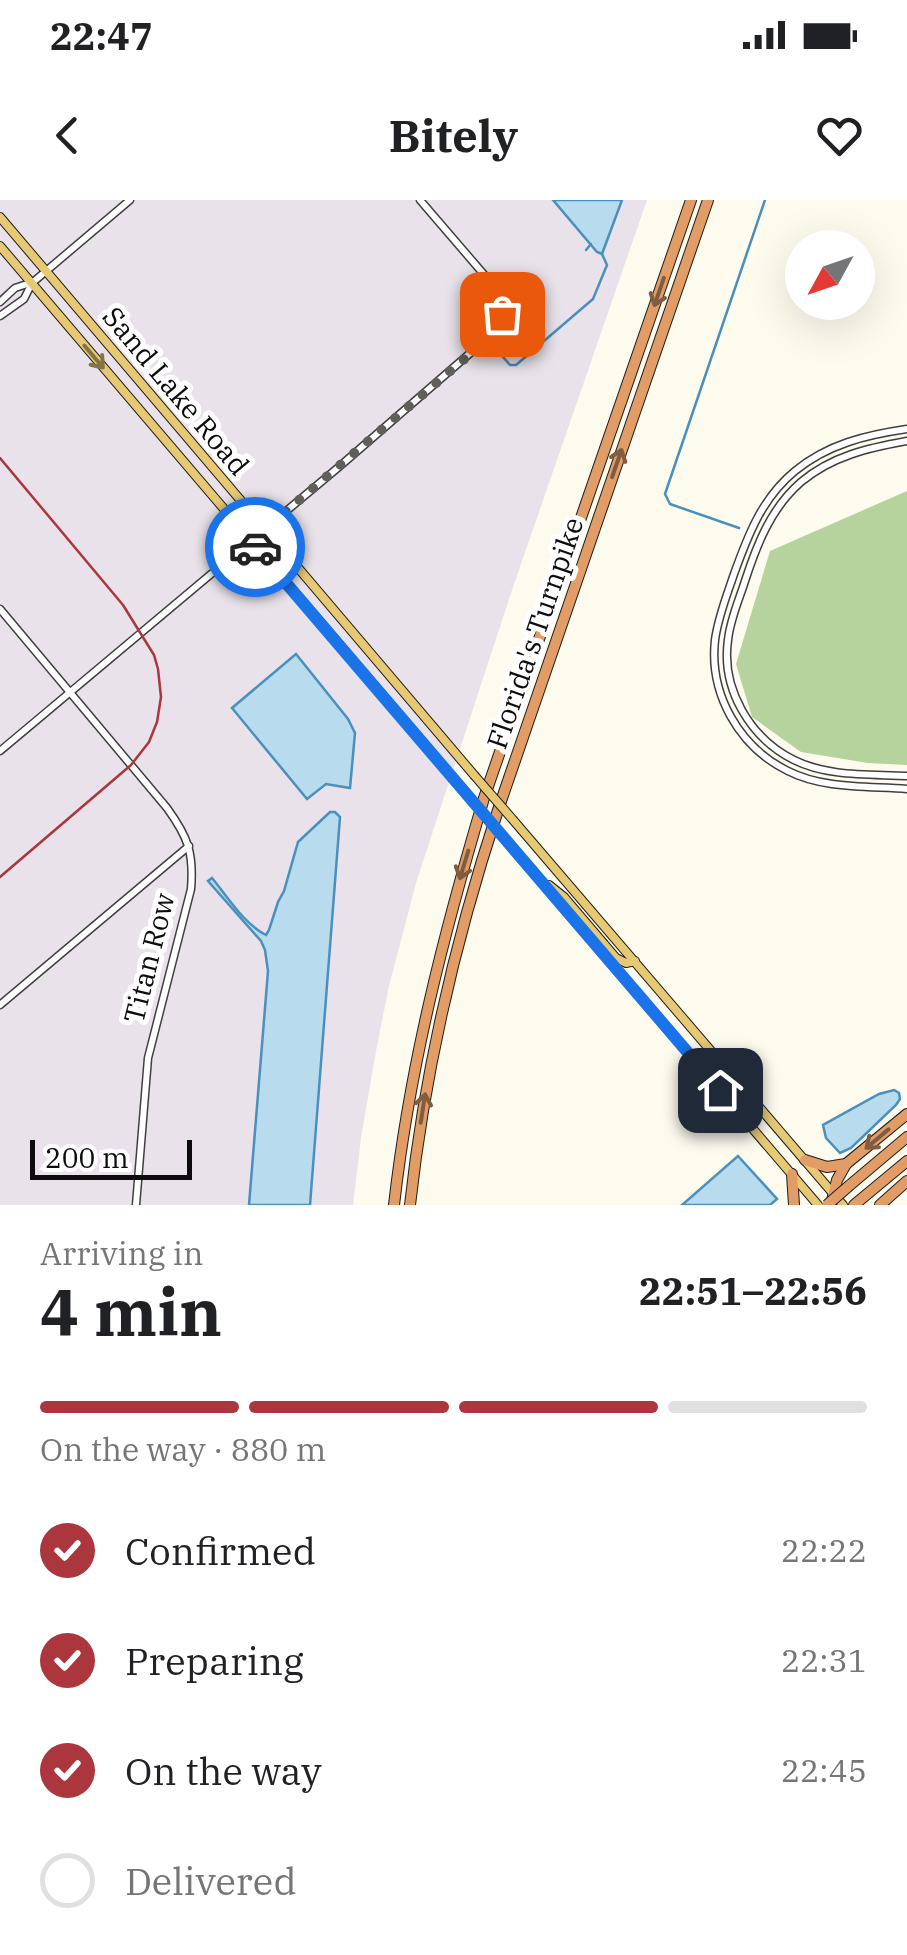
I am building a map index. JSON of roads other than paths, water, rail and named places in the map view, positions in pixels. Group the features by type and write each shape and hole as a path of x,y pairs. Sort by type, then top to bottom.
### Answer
{"highway":[{"name":"Florida's Turnpike","path":"394,1205 416,1060 458,884 484,798 690,200"},
{"name":"Florida's Turnpike","path":"410,1205 434,1050 473,888 708,200"},
{"path":"834,1203 846,1164 907,1114"},
{"path":"834,1203 907,1137"},
{"path":"805,1160 823,1166 846,1164"},
{"path":"858,1202 907,1160"},
{"path":"792,1174 794,1205"},
{"path":"880,1205 907,1181"}],"main road":[{"name":"Sand Lake Road","path":"0,217 805,1160 834,1203"},
{"name":"Sand Lake Road","path":"0,246 534,872"},
{"path":"534,872 564,897 616,958 626,963 635,961"},
{"path":"534,872 818,1205"}],"street":[{"path":"0,316 24,299 32,283 130,200"},
{"path":"0,751 498,328 502,314 493,285 420,200"},
{"path":"0,302 15,288 32,283"},
{"path":"907,428 866,436 824,451 780,485 746,539 720,618 714,655 730,716 742,736 774,763 808,779 831,784 907,789"},
{"path":"907,441 846,455 814,472 790,494 766,526 751,562 732,621 727,659 741,710 752,728 780,752 832,772 907,776"},
{"path":"0,610 167,808 190,846 0,1006"},
{"name":"Titan Row","path":"136,1205 148,1058 191,889 190,846"}],"water":[{"path":"553,200 622,200 602,254 597,252"},
{"path":"296,654 355,733 350,788 326,784 307,799 232,708"},
{"path":"330,812 340,817 310,1205 249,1205 268,971 261,941 208,881 212,878 243,917 266,935 298,842"},
{"path":"894,1090 900,1099 896,1105 851,1148 840,1153 826,1138 823,1125 879,1094"},
{"path":"738,1156 777,1199 770,1205 682,1205"}],"waterway":[{"path":"739,528 670,504 665,494 765,200"},
{"path":"586,250 591,244"},
{"path":"495,348 510,365 516,365 593,299 607,265 602,254"}],"railway":[{"path":"0,458 123,605 154,655 161,697 149,742 131,765 0,877"}]}
